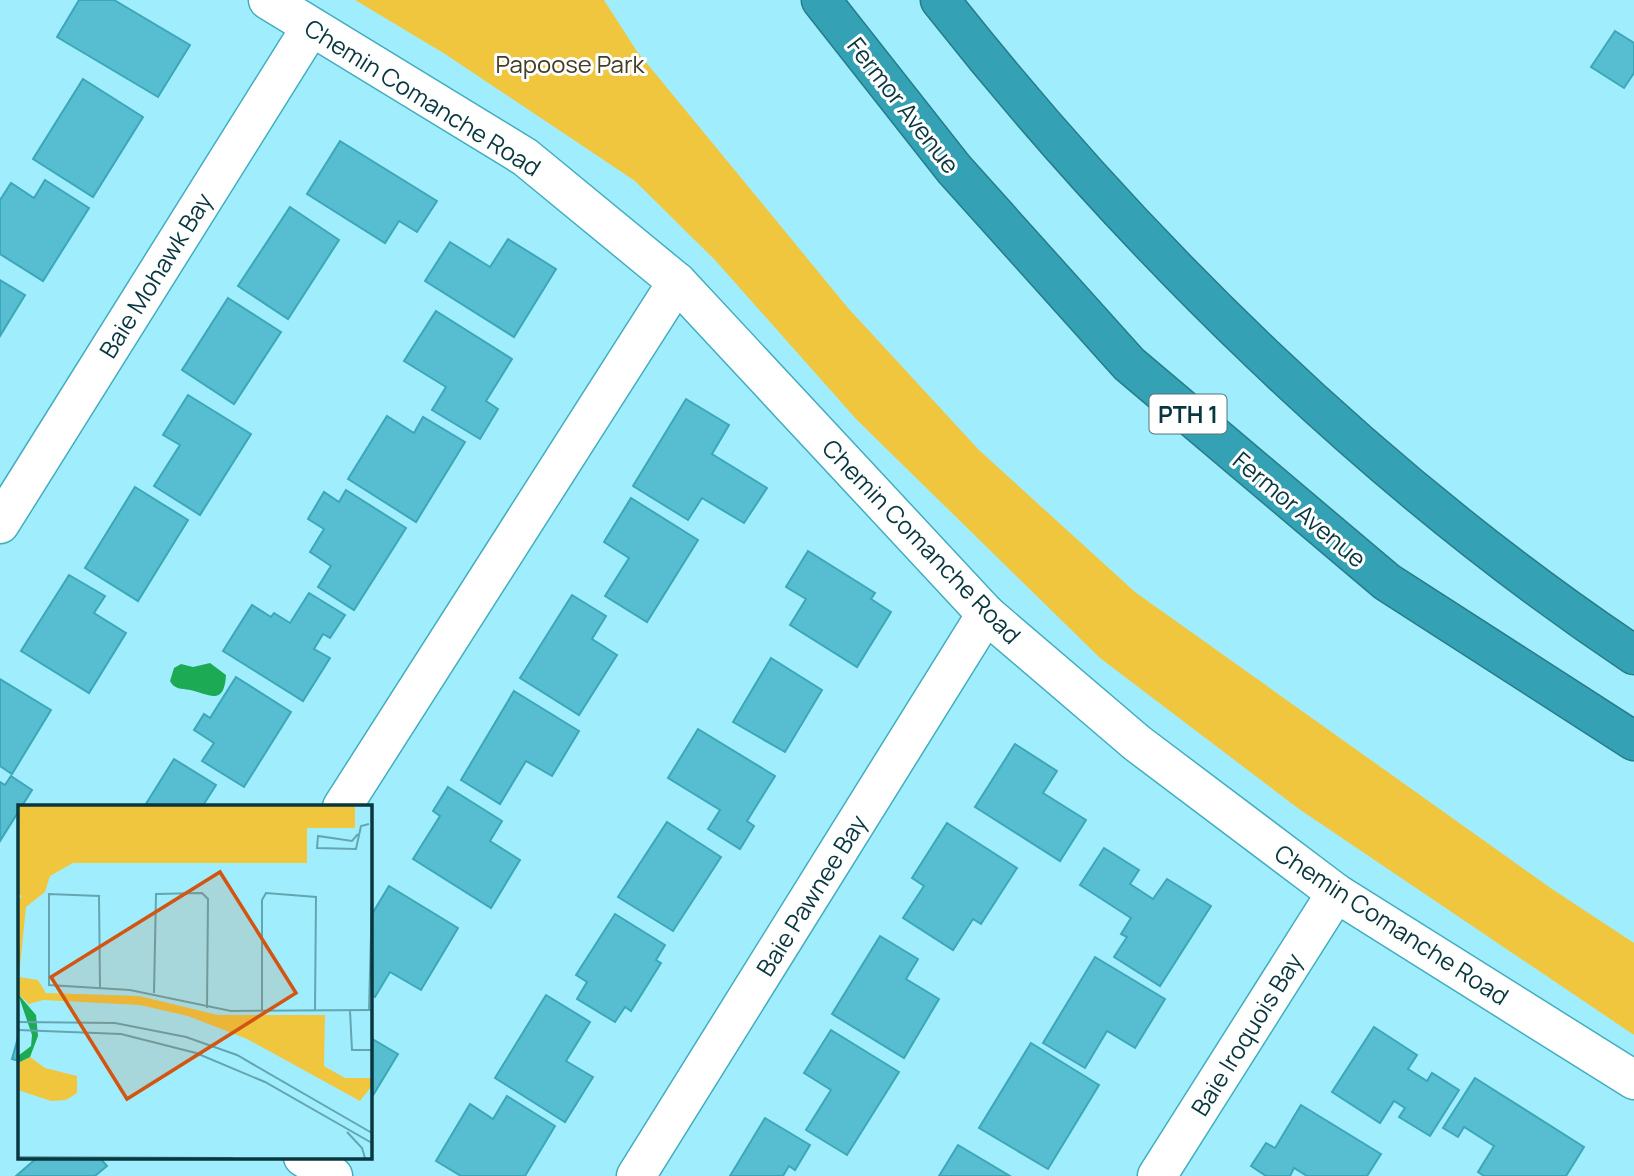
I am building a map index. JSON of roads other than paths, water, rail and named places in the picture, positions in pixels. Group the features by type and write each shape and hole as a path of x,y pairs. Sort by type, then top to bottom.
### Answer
{"highway":[{"name":"Fermor Avenue","path":"821,0 954,169 1129,364 1387,582 1634,741"},
{"path":"940,0 1068,150 1194,289 1395,474 1586,623 1634,655"}],"street":[{"name":"Chemin Comanche Road","path":"268,0 525,157 677,282 986,614 1137,743 1336,893 1634,1080"},
{"name":"Baie Mohawk Bay","path":"0,524 311,26"},
{"path":"343,805 677,282"},
{"name":"Baie Pawnee Bay","path":"636,1176 986,614"},
{"name":"Baie Iroquois Bay","path":"1157,1176 1336,893"},
{"path":"305,1158 333,1176"}],"park label":[{"name":"Papoose Park","path":"570,63"}]}
